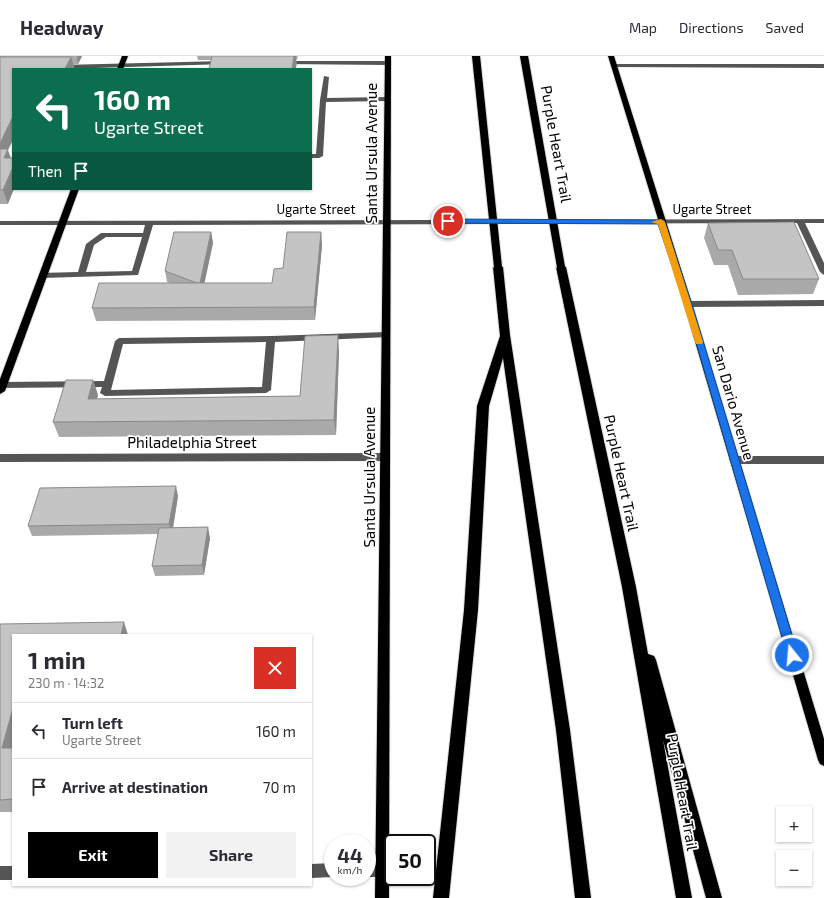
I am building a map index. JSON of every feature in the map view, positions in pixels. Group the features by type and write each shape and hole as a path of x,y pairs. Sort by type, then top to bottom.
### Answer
{"highway":[{"path":"476,56 505,335 562,722 583,898"},
{"name":"Purple Heart Trail","path":"524,56 561,267 629,587 684,898"},
{"path":"441,898 471,610 483,406 505,335"},
{"path":"629,587 714,898"}],"main road":[{"path":"120,68 125,56"},
{"name":"San Dario Avenue","path":"611,56 661,222 688,304 824,760"},
{"name":"Santa Ursula Avenue","path":"382,898 388,59"},
{"path":"1,388 75,190"}],"street":[{"path":"279,63 388,59"},
{"path":"53,67 120,68 155,64 233,63"},
{"path":"614,66 824,66"},
{"path":"312,156 318,156 326,78"},
{"path":"323,100 388,99"},
{"path":"800,221 824,272"},
{"name":"Ugarte Street","path":"0,223 824,221"},
{"path":"43,275 136,273 150,222"},
{"path":"81,275 90,244 104,234 146,235"},
{"path":"688,304 824,303"},
{"path":"271,339 266,390 105,393 119,341 271,339 386,335"},
{"path":"1,388 108,384"},
{"name":"Philadelphia Street","path":"0,458 385,457"},
{"path":"734,460 824,460"},
{"path":"312,871 324,870"},
{"path":"376,870 382,870"},
{"path":"0,873 12,873"}],"building":[{"path":"212,56 294,56 292,68 209,68"},
{"path":"0,57 71,57 66,68 12,68 12,118 0,144"},
{"path":"0,149 8,149 4,158 12,158 12,169 3,190 0,190"},
{"path":"794,222 819,279 743,279 732,250 718,250 708,223"},
{"path":"174,232 211,232 200,283 165,271"},
{"path":"287,232 321,232 314,307 92,308 99,283 272,283 274,269 283,268"},
{"path":"338,335 334,420 53,422 66,380 93,380 88,399 300,396 305,336"},
{"path":"176,486 169,524 28,526 40,488"},
{"path":"208,527 202,565 152,566 159,528"},
{"path":"124,622 121,634 12,634 12,712 2,748 12,748 12,799 0,800 0,624"}],"slow traffic":[{"path":"654,222 661,222 699,342"}],"route":[{"path":"448,221 661,222 688,304 792,655"}]}
